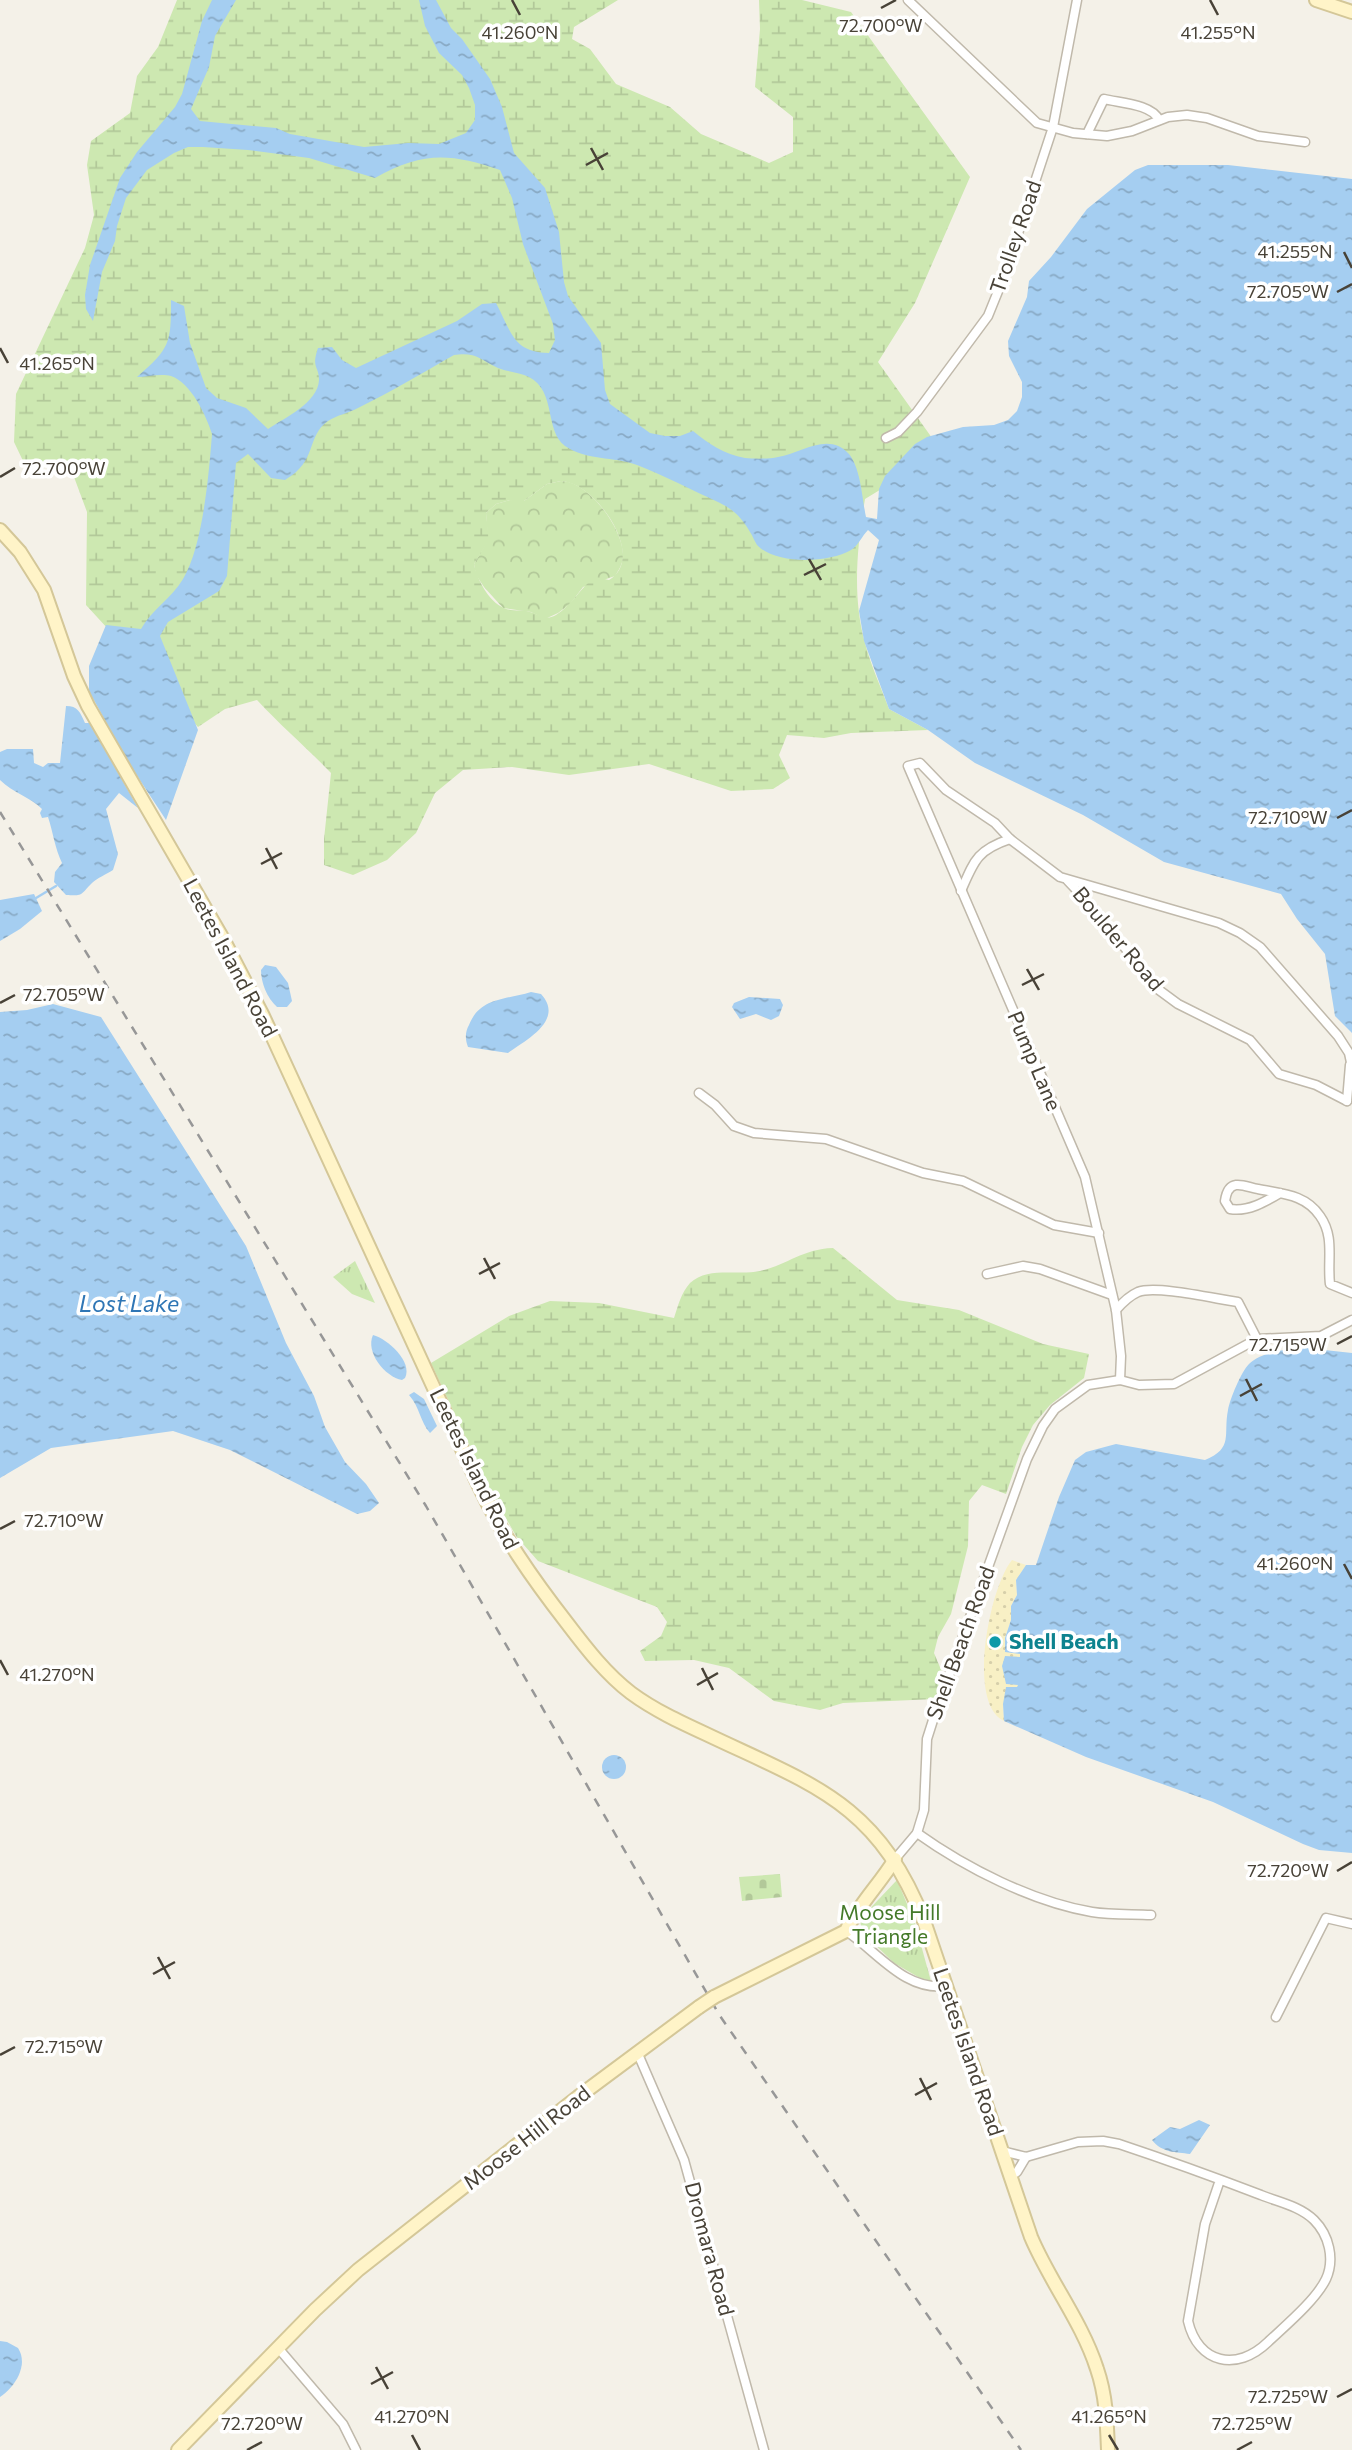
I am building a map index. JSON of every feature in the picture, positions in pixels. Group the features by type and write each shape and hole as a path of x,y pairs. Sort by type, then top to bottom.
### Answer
{"main road":[{"path":"1316,0 1352,12"},
{"name":"Leetes Island Road","path":"0,530 20,552 44,590 69,665 88,706 223,939 263,1016 482,1494 522,1564 592,1655 631,1693 670,1717 800,1778 833,1797 863,1822 895,1860 912,1890 1041,2260 1086,2340 1095,2363 1105,2400 1108,2450"},
{"path":"846,1931 856,1912 895,1860"},
{"name":"Moose Hill Road","path":"178,2450 315,2310 358,2270 578,2096 714,1997 846,1931"}],"street":[{"path":"908,0 1037,123 1069,132 1116,135 1177,115 1197,116 1258,136 1305,142"},
{"name":"Trolley Road","path":"886,438 898,432 918,412 988,316 1003,279 1052,127 1077,0"},
{"path":"1087,134 1104,99 1150,110 1159,120"},
{"name":"Pump Lane","path":"1010,839 995,823 946,790 920,762 908,766 1085,1177 1116,1310 1121,1356 1120,1380"},
{"path":"961,891 975,859 997,843 1010,839 1060,877 1219,923 1240,933 1260,947 1322,1017 1349,1053 1351,1066 1347,1101 1352,1111"},
{"name":"Boulder Road","path":"1068,880 1159,990 1188,1009 1250,1040 1279,1074 1316,1085 1347,1101"},
{"path":"699,1093 715,1105 734,1126 754,1133 826,1139 923,1173 963,1181 1054,1225 1099,1233"},
{"path":"1280,1192 1265,1202 1239,1210 1230,1209 1225,1201 1227,1192 1237,1184 1280,1192 1299,1197 1312,1206 1328,1231 1330,1284 1352,1293"},
{"path":"987,1274 1023,1266 1112,1295"},
{"path":"1116,1310 1139,1291 1157,1290 1238,1302 1257,1339 1321,1336 1352,1320"},
{"name":"Shell Beach Road","path":"895,1860 917,1833 924,1810 931,1728 1027,1459 1043,1426 1055,1409 1079,1390 1097,1382 1120,1380 1139,1385 1174,1384 1257,1339"},
{"path":"917,1833 978,1869 1038,1898 1093,1913 1151,1915"},
{"path":"1276,2017 1326,1918 1352,1924"},
{"path":"846,1931 902,1976 930,1986 946,1986"},
{"name":"Dromara Road","path":"638,2054 684,2160 764,2450"},
{"path":"1002,2151 1026,2158 1078,2142 1103,2141 1220,2180 1297,2208 1308,2215 1324,2234 1330,2253 1328,2272 1321,2288 1267,2344 1240,2360 1219,2359 1209,2355 1199,2347 1191,2334 1188,2321 1205,2224 1220,2180"},
{"path":"1010,2176 1017,2172 1026,2158"},
{"path":"279,2349 343,2424 356,2450"}],"green space":[{"path":"177,0 618,0 574,27 572,39 590,49 616,84 670,107 701,134 769,163 793,152 793,117 755,87 760,29 759,0 802,0 851,12 970,177 915,303 878,362 942,452 865,499 858,553 857,590 861,626 870,660 889,709 928,730 851,733 824,738 787,735 779,755 790,778 773,789 731,791 649,764 569,775 512,767 463,770 435,793 416,833 387,860 353,875 324,865 331,773 257,700 225,709 198,727 86,605 87,512 74,477 45,464 24,463 14,442 16,394 85,248 94,215 87,165 91,141 130,113 137,76 158,47","holes":["561,481 588,494 612,522 620,539 623,555 620,569 609,580 595,577 567,606 552,617 498,605 484,589 474,564 489,540 486,513 496,504 510,500 516,503 524,501 547,484"]},
{"path":"561,481 583,489 603,509 622,545 620,566 615,576 583,587 570,604 545,619 531,612 503,608 476,575 474,564 488,540 486,513 496,504 510,500 524,501 547,484"},
{"path":"833,1248 897,1300 959,1310 1043,1344 1089,1354 1084,1378 1050,1405 1033,1425 1022,1447 1006,1494 982,1485 969,1501 968,1546 951,1614 938,1637 934,1653 942,1672 936,1699 843,1703 820,1710 774,1701 729,1668 694,1660 645,1661 640,1651 661,1636 667,1622 657,1607 538,1561 516,1536 490,1490 431,1363 509,1316 550,1301 599,1303 674,1318 684,1291 697,1278 714,1273 760,1271 812,1251"},
{"path":"355,1261 375,1303 352,1294 333,1277"},
{"path":"780,1874 782,1897 742,1901 739,1877"},
{"name":"Moose Hill Triangle","path":"897,1880 915,1923 932,1985 894,1963 862,1932 860,1919"}],"sand":[{"name":"Shell Beach","path":"1012,1560 1026,1565 1016,1580 1017,1595 1011,1606 1011,1620 1005,1638 1006,1652 1021,1654 1018,1687 1003,1704 1004,1721 993,1710 986,1692 984,1669 990,1618 996,1594"}],"water":[{"path":"212,0 236,0 215,36 209,67 191,109 200,121 276,128 290,134 364,147 408,143 439,144 466,133 475,120 475,105 469,88 462,75 439,53 425,26 419,0 436,0 451,28 490,79 502,107 514,153 545,188 559,232 568,296 601,343 605,390 610,404 650,433 680,436 693,431 717,448 745,458 774,458 815,445 833,444 841,447 849,454 856,468 866,517 877,519 879,489 885,476 915,444 927,437 963,427 994,425 1008,420 1017,411 1022,397 1022,382 1009,356 1008,341 1027,297 1029,281 1087,209 1135,170 1148,165 1228,165 1352,179 1352,1033 1335,1016 1325,954 1281,894 1164,862 1083,815 975,763 928,730 889,709 864,641 859,611 879,540 868,530 853,548 830,558 790,559 767,552 757,545 737,515 720,503 637,465 582,454 565,446 554,431 547,401 538,384 525,375 498,368 467,354 454,355 370,402 328,421 317,434 303,465 285,480 271,478 248,454 236,463 227,576 219,591 168,622 160,636 198,730 166,820 126,759 89,691 89,666 106,625 141,629 183,579 196,548 207,488 212,434 197,400 185,385 171,376 137,377 156,359 166,344 171,300 184,306 190,343 206,388 217,398 246,408 268,429 299,409 313,396 319,380 315,363 318,348 332,347 342,360 356,368 457,321 482,304 496,303 520,345 537,352 549,353 555,340 553,324 523,244 512,198 500,170 466,160 437,158 407,163 375,178 309,158 203,147 188,147 147,170 126,198 115,241 102,272 93,321 86,309 85,295 90,265 120,178 182,94 202,21"},
{"path":"66,706 76,708 85,723 90,723 138,808 119,793 106,809 118,854 113,870 76,895 66,895 54,882 55,872 62,863 48,817 42,818 42,809 38,805 0,780 0,752 7,749 33,749 34,763 43,767 48,763 60,763"},
{"path":"34,894 42,911 0,941 0,900"},
{"path":"265,965 276,967 288,983 292,1001 287,1007 277,1007 268,995 261,975"},
{"path":"531,992 541,994 547,1003 548,1012 546,1021 533,1035 508,1053 468,1047 467,1030 480,1009 495,1001"},
{"path":"749,997 780,999 783,1005 779,1016 771,1020 756,1014 740,1019 732,1007 734,1003"},
{"name":"Lost Lake","path":"53,1004 101,1017 246,1246 286,1343 314,1396 325,1427 345,1462 366,1484 379,1503 370,1511 357,1514 230,1450 173,1431 51,1448 0,1478 0,1012"},
{"path":"373,1335 398,1352 407,1372 405,1378 396,1378 378,1363 372,1349"},
{"path":"1306,1348 1352,1353 1352,1853 1319,1850 1303,1844 1213,1802 1086,1757 1004,1721 1006,1687 1018,1685 1006,1684 1002,1666 1005,1656 1020,1657 1020,1654 1005,1652 1011,1606 1017,1595 1016,1580 1026,1565 1036,1565 1059,1497 1075,1460 1086,1452 1116,1444 1205,1460 1220,1451 1224,1445 1229,1405 1239,1379 1249,1364 1268,1353"},
{"path":"414,1392 424,1399 437,1426 430,1433 409,1395"},
{"path":"614,1755 623,1758 626,1767 623,1776 614,1779 605,1776 602,1767 605,1758"},
{"path":"1199,2120 1210,2125 1190,2154 1165,2150 1152,2140 1170,2127 1180,2129"},
{"path":"0,2341 18,2348 22,2361 15,2382 0,2397"}],"waterway":[{"path":"36,898 56,886"}],"railway":[{"path":"0,812 426,1506 720,2016 1021,2450"}],"place":[{"name":"Shell Beach","path":"995,1642"}]}
